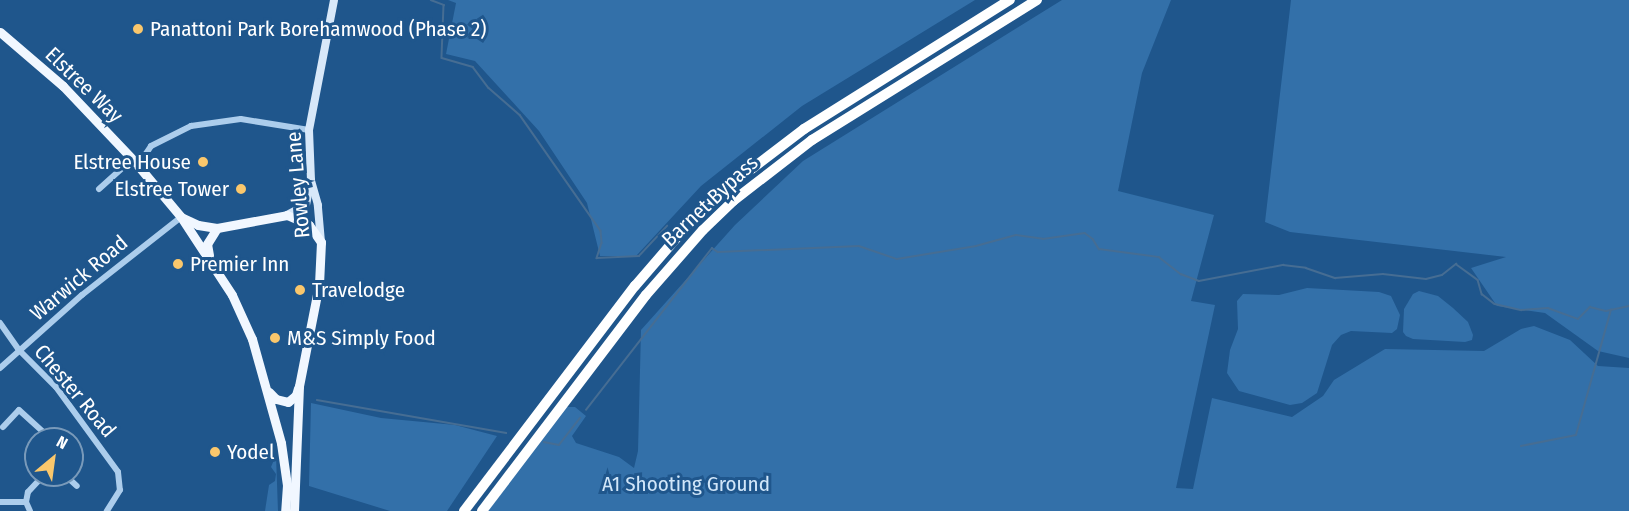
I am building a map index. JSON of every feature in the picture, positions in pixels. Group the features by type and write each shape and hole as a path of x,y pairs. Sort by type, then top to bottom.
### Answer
{"highway":[{"name":"Barnet Bypass","path":"464,511 635,286 692,220 724,190 804,129 1010,0"},
{"name":"Barnet Bypass","path":"482,511 646,295 703,230 733,201 812,140 1037,0"}],"main road":[{"name":"Elstree Way","path":"0,32 63,86 142,170"},
{"path":"142,170 181,217 212,263 245,320 267,390 284,456 287,485 285,511"},
{"path":"181,217 198,225 217,228 287,215 309,225 321,242"},
{"path":"212,263 207,244 217,228"},
{"name":"Rowley Lane","path":"294,511 299,386 319,284 321,242"},
{"path":"267,390 276,399 288,402 296,395 299,386"}],"street":[{"name":"Rowley Lane","path":"321,242 318,205 311,180 309,130 334,0"},
{"path":"142,170 145,154 156,142 180,130 210,121 237,119 309,130"},
{"path":"99,189 122,168"},
{"path":"287,215 306,205 311,180"},
{"name":"Warwick Road","path":"0,368 82,295 181,217"},
{"name":"Chester Road","path":"0,323 20,350 56,387 118,472 120,481 117,497 108,511"},
{"path":"3,426 19,410 38,427"},
{"path":"30,511 26,502 28,492 33,487"},
{"path":"0,501 26,502"}],"green space":[{"path":"448,0 975,0 802,106 701,186 636,256 600,256 587,203 539,131 475,61 446,54 456,3"},
{"name":"A1 Shooting Ground","path":"1062,0 1171,0 1142,73 1118,191 1214,215 1191,301 1215,305 1176,488 1193,489 1212,398 1292,417 1323,396 1334,380 1385,349 1484,351 1521,329 1534,326 1570,340 1598,366 1629,368 1629,511 488,511 566,407 575,407 586,416 572,436 576,443 619,457 634,468 638,451 641,330 735,225 803,161"},
{"path":"1291,0 1629,0 1629,358 1598,351 1545,313 1497,306 1471,268 1506,257 1290,232 1265,222"},
{"path":"1307,288 1379,292 1391,296 1400,315 1397,329 1392,333 1351,331 1341,335 1332,345 1317,393 1302,403 1290,405 1239,391 1227,373 1230,350 1238,329 1237,301 1243,294 1279,295"},
{"path":"1419,291 1438,296 1453,308 1468,322 1473,335 1472,340 1465,342 1413,339 1406,336 1403,332 1404,309 1413,294"},
{"path":"311,403 381,418 455,425 497,436 447,511 390,511 309,486"},
{"path":"276,455 278,511 265,511 269,485 275,481 276,474 271,467"}],"waterway":[{"path":"431,0 444,5 442,58 473,67 489,88 520,115 601,231 602,243 597,258 639,256 667,226"},
{"path":"586,410 712,248 718,252 859,246 897,259 976,246 1016,235 1043,239 1085,233 1093,239 1099,249 1159,257 1181,274 1199,281 1283,265 1306,268 1335,278 1383,274 1426,279 1442,275 1456,264 1478,280 1482,294 1495,304 1521,310 1548,308 1578,319 1590,307 1606,311 1629,306"},
{"path":"1521,446 1576,435 1611,310"},
{"path":"317,400 506,433"},
{"path":"544,442 559,445 580,418"}],"place":[{"name":"Panattoni Park Borehamwood (Phase 2)","path":"138,29"},
{"name":"Elstree House","path":"203,162"},
{"name":"Elstree Tower","path":"241,189"},
{"name":"Premier Inn","path":"178,264"},
{"name":"Travelodge","path":"300,290"},
{"name":"M&S Simply Food","path":"275,338"},
{"name":"Yodel","path":"215,452"}]}
